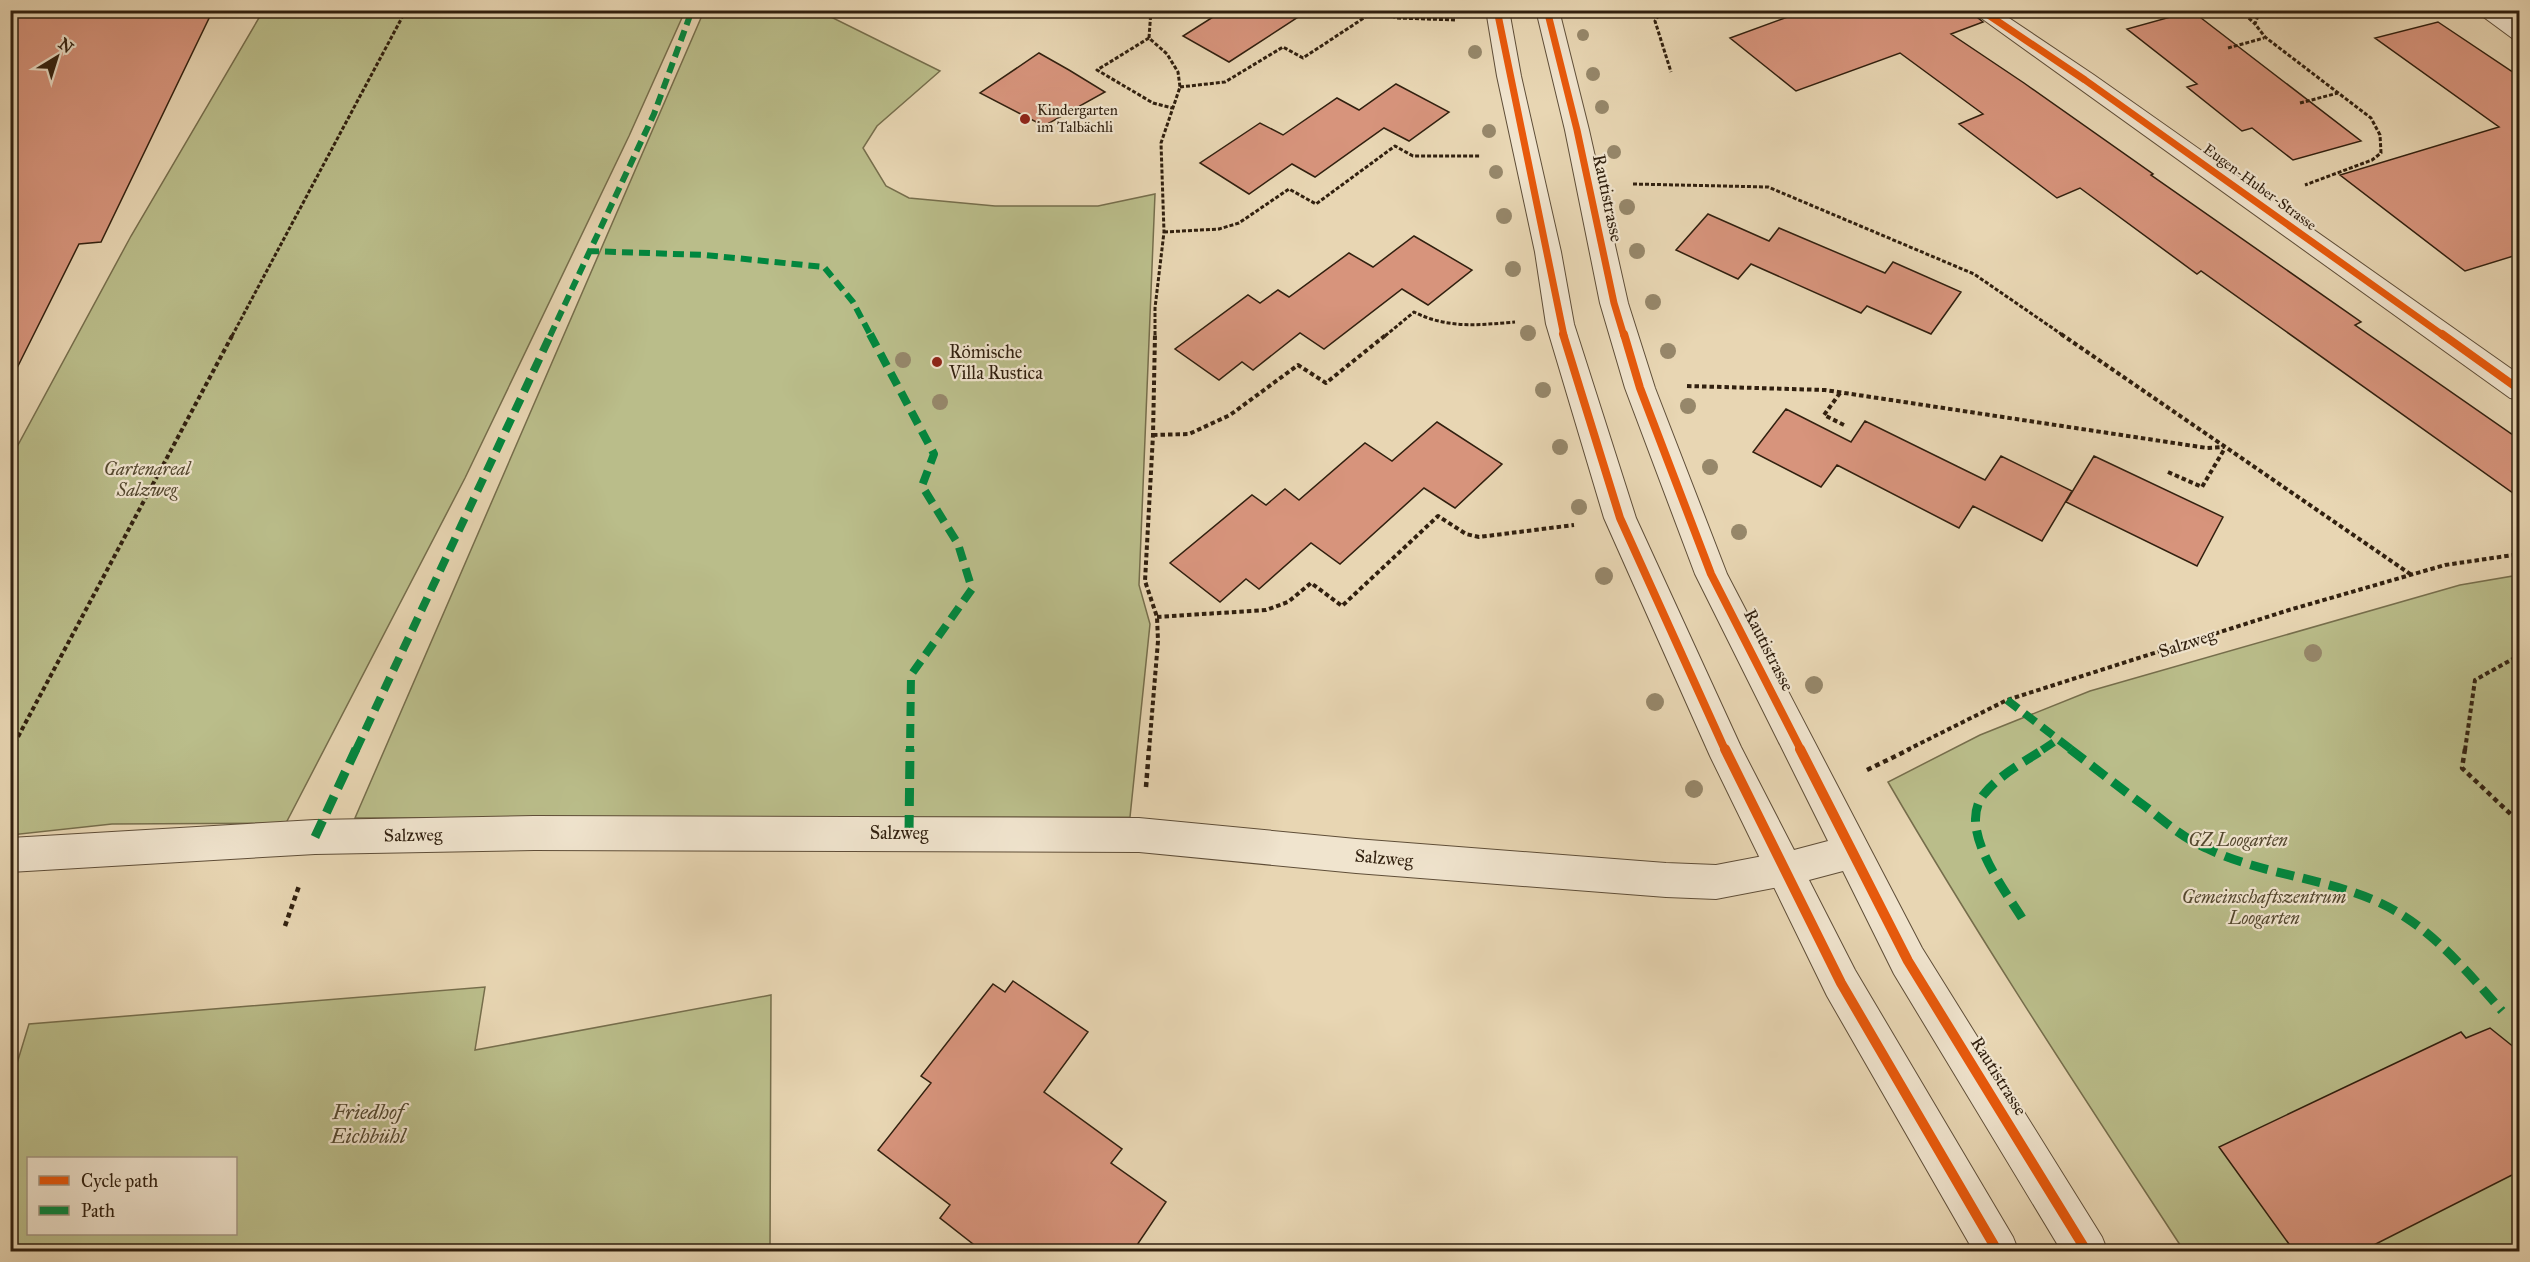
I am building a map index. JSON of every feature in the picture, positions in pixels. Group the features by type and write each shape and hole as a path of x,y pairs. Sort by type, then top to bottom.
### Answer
{"street":[{"path":"1497,10 1511,87 1548,252 1560,324 1620,518 1728,756 1841,983 1998,1251"},
{"name":"Rautistrasse","path":"1547,10 1577,130 1614,303 1640,388 1711,574 1908,961 2087,1251"},
{"name":"Eugen-Huber-Strasse","path":"1981,10 2085,80 2520,390"},
{"path":"2485,10 2520,33"},
{"name":"Salzweg","path":"10,855 315,837 522,833 1139,835 1368,857 1716,882 1784,869 1854,851"}],"path":[{"path":"10,751 406,10"},
{"path":"1149,38 1151,10"},
{"path":"1180,87 1225,82 1283,46 1303,58 1379,10 1396,18 1461,20"},
{"path":"1662,10 1655,21 1671,72"},
{"path":"2240,10 2265,37 2339,92 2375,123 2383,142 2381,153 2372,160 2301,186"},
{"path":"2255,24 2260,10"},
{"path":"2228,48 2265,37"},
{"path":"1139,835 1147,781 1158,641 1157,617 1145,581 1153,435 1155,308 1164,232 1161,143 1180,87 1178,72 1167,54 1149,38"},
{"path":"1149,38 1097,70 1153,103 1172,108"},
{"path":"2300,104 2339,92"},
{"path":"1164,232 1219,229 1239,223 1289,189 1316,204 1395,146 1413,156 1486,155"},
{"path":"1627,184 1768,187 1974,274 2413,576"},
{"path":"1153,435 1189,434 1230,415 1298,365 1326,382 1414,312 1431,322 1447,326 1516,322"},
{"path":"1686,386 1825,390 2207,448 2225,447"},
{"path":"1840,393 1824,415 1846,426"},
{"path":"2168,472 2202,487 2225,447"},
{"path":"1157,617 1266,610 1288,602 1311,583 1342,606 1438,516 1466,534 1479,537 1574,525"},
{"path":"2520,655 2475,680 2462,768 2520,823"}],"green space":[{"name":"Gartenareal Salzweg","path":"263,11 685,11 629,136 465,478 286,823 112,824 11,835 11,458 131,236"},
{"path":"704,11 819,11 940,71 877,126 863,148 886,186 909,198 995,206 1098,206 1155,194 1139,585 1150,624 1130,817 355,818"},
{"name":"Gemeinschaftszentrum Loogarten","path":"2519,575 2519,1251 2184,1251 1996,960 1888,782 1980,735 2090,691 2460,585"},
{"name":"Friedhof Eichbühl","path":"485,987 475,1050 771,995 770,1251 11,1251 11,1083 29,1024"}],"building":[{"path":"101,10 213,10 101,242 79,244 10,382 10,17"},
{"path":"1224,10 1309,10 1229,62 1183,36"},
{"path":"1807,10 1968,10 1983,22 1951,34 2024,83 2361,322 2355,325 2520,440 2520,498 2201,271 2197,274 2080,188 2057,198 1959,124 1983,114 1900,53 1796,91 1730,38"},
{"path":"2192,11 2361,141 2293,160 2252,128 2242,131 2187,87 2197,84 2127,29"},
{"path":"2438,22 2520,77 2520,254 2465,271 2340,175 2499,127 2375,38"},
{"path":"1039,53 1105,92 1044,126 980,93"},
{"path":"1396,84 1449,112 1409,141 1384,128 1315,177 1292,164 1249,194 1200,163 1260,123 1283,135 1337,98 1359,110"},
{"path":"1708,214 1769,241 1779,228 1885,273 1893,262 1961,292 1931,334 1867,306 1861,313 1751,264 1738,279 1676,250"},
{"path":"1414,236 1472,270 1428,305 1402,289 1324,349 1300,333 1253,370 1242,362 1219,380 1175,349 1248,295 1260,303 1278,290 1289,297 1349,253 1373,267"},
{"path":"1786,409 1851,442 1865,421 1985,480 2001,456 2072,491 2042,541 1973,506 1959,528 1837,465 1821,487 1753,452"},
{"path":"1437,422 1502,464 1455,508 1424,488 1340,564 1311,543 1259,589 1246,579 1220,602 1170,563 1252,495 1266,505 1285,489 1299,500 1365,443 1392,461"},
{"path":"2094,456 2223,517 2197,566 2066,502"},
{"path":"1013,981 1088,1032 1044,1092 1122,1149 1111,1163 1166,1202 1133,1251 982,1251 940,1218 950,1205 878,1150 931,1083 921,1076 993,984 1005,992"},
{"path":"2490,1028 2520,1052 2520,1171 2362,1251 2294,1251 2219,1147 2461,1032 2466,1038"}],"marked path":[{"path":"315,837 654,114 692,10"},
{"path":"588,251 705,255 824,267 853,302 934,454 922,486 958,544 972,589 911,675 909,833"},
{"path":"2007,700 2184,837 2206,849 2253,866 2351,892 2375,901 2413,922 2444,948 2502,1011"},
{"path":"2022,918 1986,857 1975,822 1976,807 1983,794 2000,779 2057,740"}],"cycle path":[{"path":"1497,10 1509,76 1548,252 1560,324 1620,518 1728,756 1841,983 1998,1252"},
{"path":"1547,10 1577,130 1614,303 1640,388 1711,574 1908,961 2087,1252"},
{"path":"1981,10 2085,80 2520,390"}],"place":[{"name":"Kindergarten im Talbächli","path":"1025,119"},
{"name":"Römische Villa Rustica","path":"937,362"}],"park label":[{"name":"GZ Loogarten","path":"2238,840"}]}
